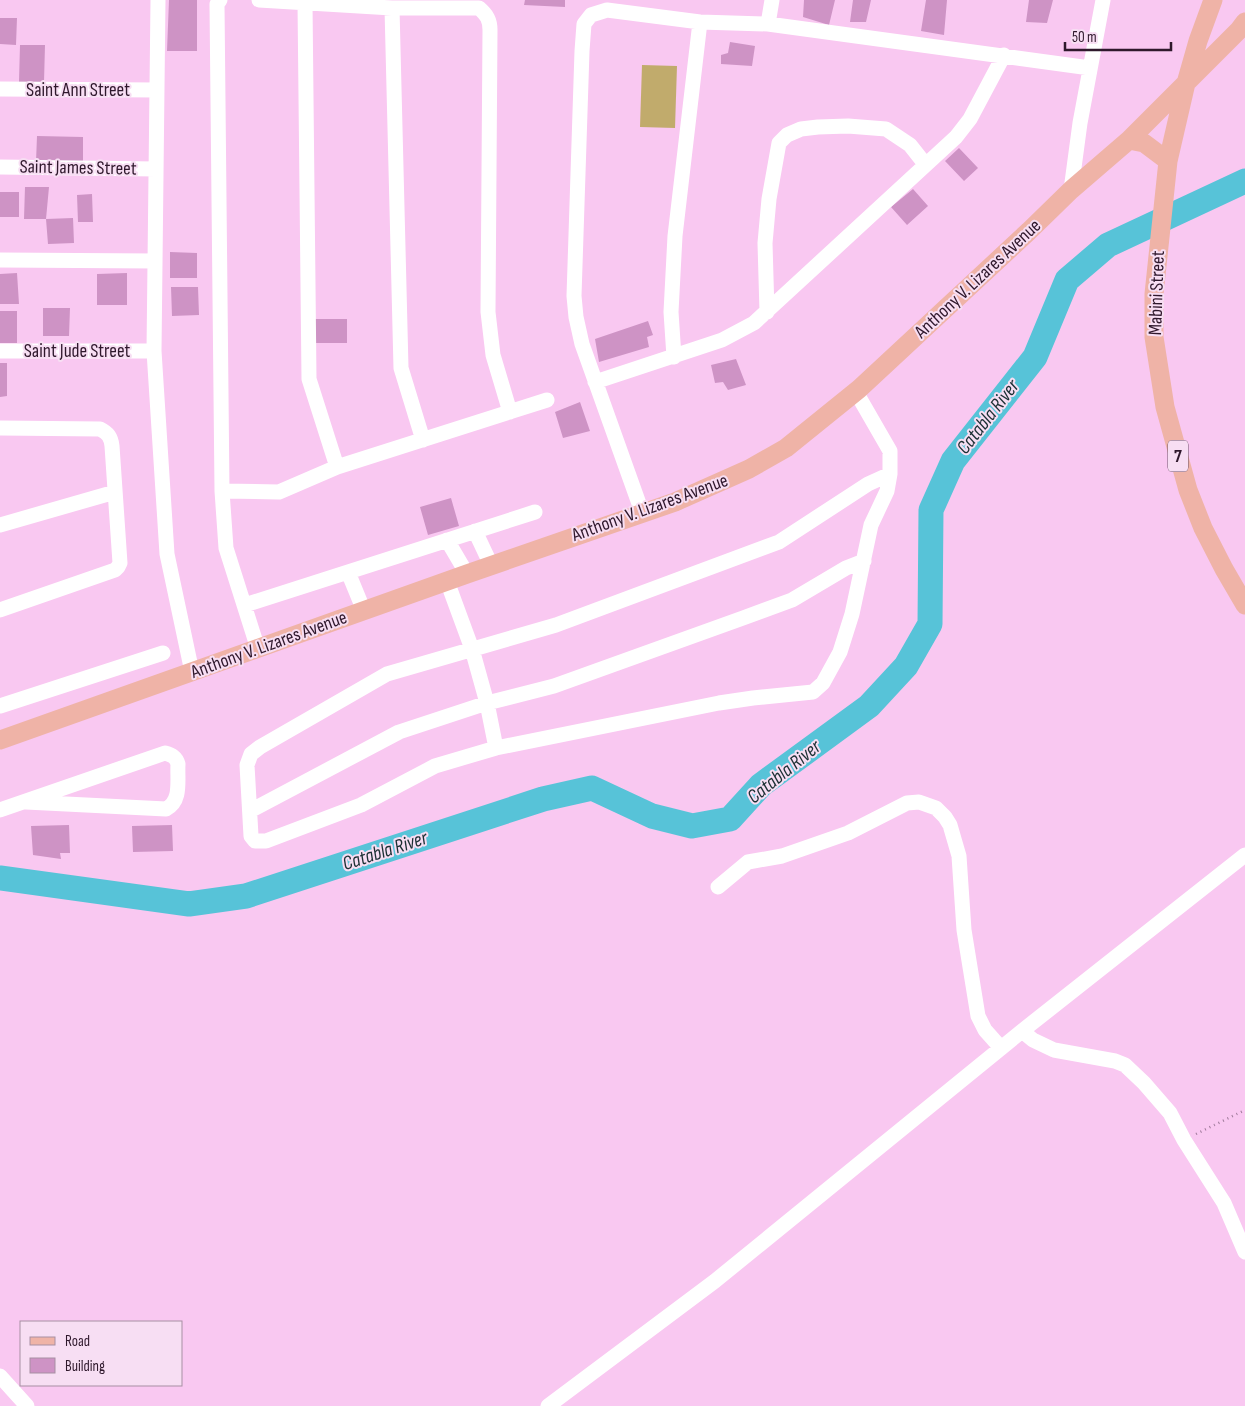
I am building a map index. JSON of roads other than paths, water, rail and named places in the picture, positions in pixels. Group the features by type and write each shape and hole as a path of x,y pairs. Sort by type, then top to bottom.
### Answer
{"main road":[{"name":"Mabini Street","path":"1214,0 1198,41 1168,161 1154,294 1154,337 1165,407 1188,490 1203,528 1245,605"},
{"path":"1198,41 1225,30 1243,28"},
{"name":"Anthony V. Lizares Avenue","path":"0,740 491,565 675,502 749,470 786,448 856,392 1029,232 1071,190 1129,140 1243,28"},
{"path":"1129,140 1144,143 1168,161"}],"street":[{"path":"158,0 154,351 167,554 192,672"},
{"path":"220,0 217,4 222,491 226,548 258,649"},
{"path":"259,0 392,8 479,8 487,15 490,21 488,312 493,355 510,412"},
{"path":"768,24 772,0"},
{"path":"1071,190 1080,123 1104,0"},
{"path":"305,3 309,378 337,467"},
{"path":"392,8 401,368 423,440"},
{"path":"642,512 582,344 574,296 584,24 591,15 607,10 700,22 768,24 1090,68"},
{"path":"674,356 671,312 674,236 700,22"},
{"path":"595,382 722,340 754,323 956,137 970,119 1004,55"},
{"name":"Saint Ann Street","path":"0,89 157,90"},
{"path":"767,312 765,243 768,199 779,143 787,135 802,129 818,127 848,126 886,129 910,145 925,164"},
{"name":"Saint James Street","path":"0,167 156,169"},
{"path":"0,260 155,261"},
{"name":"Saint Jude Street","path":"0,351 154,351"},
{"path":"856,392 890,451 890,474 887,492 871,526 852,614 840,652 823,683 813,692 719,703 496,748 434,766 361,805 266,841 255,841 251,836 246,765 251,754 387,674 556,625 779,542 868,484 890,474"},
{"path":"222,491 279,492 337,467 547,400"},
{"path":"0,428 100,429 107,432 111,439 120,557 118,567 115,570 0,610"},
{"path":"0,525 115,492"},
{"path":"245,604 535,512"},
{"path":"475,531 491,565"},
{"path":"447,540 467,574"},
{"path":"250,811 399,732 487,703 554,686 784,603 806,593 846,568 864,561"},
{"path":"348,572 364,611"},
{"path":"448,581 472,649 487,703 496,748"},
{"path":"0,706 163,653"},
{"path":"0,810 165,753 172,755 176,759 177,800 173,806 166,809 26,802"},
{"path":"718,887 748,862 782,856 848,834 907,803 919,802 936,808 950,825 959,856 964,930 978,1016 984,1030 1001,1048"},
{"path":"548,1406 715,1281 1022,1031 1245,856"},
{"path":"1022,1031 1033,1040 1054,1050 1115,1061 1125,1065 1158,1098 1170,1113 1184,1140 1224,1203 1245,1252"},
{"path":"0,1376 28,1406"}],"waterway":[{"name":"Catabla River","path":"0,878 189,904 246,896 543,799 592,788 652,816 692,826 730,819 761,785 869,706 906,666 930,624 931,510 953,461 1035,357 1067,280 1108,245 1245,181"}]}
